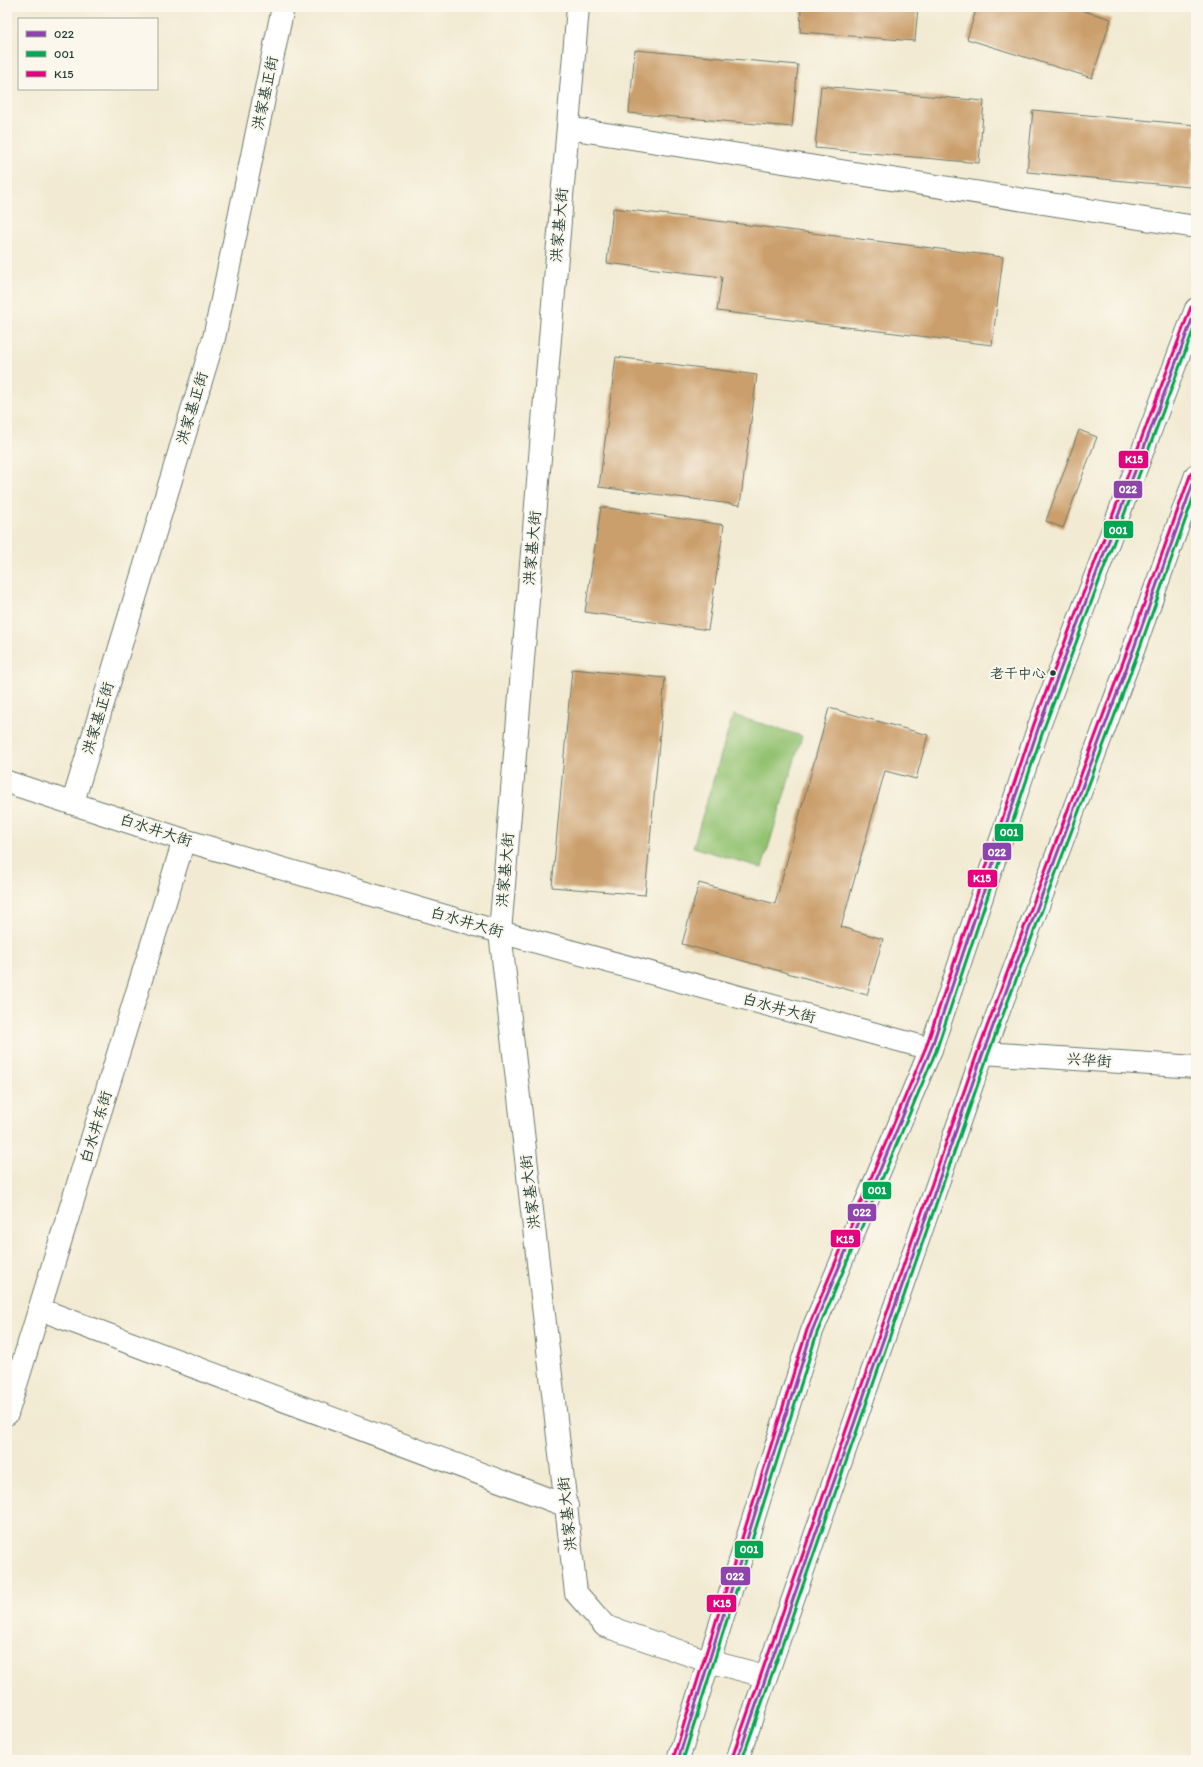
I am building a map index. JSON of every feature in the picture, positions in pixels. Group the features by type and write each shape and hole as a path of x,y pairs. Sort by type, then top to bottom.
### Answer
{"street":[{"name":"洪家基正街","path":"73,802 214,338 283,7"},
{"name":"洪家基大街","path":"578,7 500,932 576,1593 605,1626 708,1661 765,1676"},
{"path":"568,128 1196,227"},
{"path":"678,1760 812,1331 931,1049 1039,726 1196,309"},
{"path":"737,1760 983,1053 1134,648 1196,476"},
{"name":"白水井大街","path":"7,782 73,802 184,840 500,932 931,1049"},
{"name":"白水井东街","path":"7,1414 184,840"},
{"name":"兴华街","path":"983,1053 1196,1067"},
{"path":"40,1309 567,1506"}],"green space":[{"path":"733,715 802,736 762,868 693,847"}],"building":[{"path":"801,7 918,7 915,41 800,32"},
{"path":"977,7 1071,7 1111,19 1092,78 967,39"},
{"path":"635,50 798,65 792,127 629,113"},
{"path":"821,86 984,101 979,163 815,148"},
{"path":"1033,110 1196,125 1190,187 1027,172"},
{"path":"613,208 1003,257 992,345 717,311 722,277 607,263"},
{"path":"616,357 757,375 740,505 599,487"},
{"path":"1079,430 1097,437 1063,528 1046,521"},
{"path":"601,507 724,525 708,630 585,612"},
{"path":"572,669 665,678 645,895 552,887"},
{"path":"829,708 928,735 916,779 885,771 841,927 883,939 867,995 682,944 699,883 775,904"}],"transit line":[{"name":"K15","path":"673,1759 807,1330 926,1047 1034,724 1191,307"},
{"name":"022","path":"678,1760 812,1331 931,1049 1039,726 1196,309"},
{"name":"001","path":"683,1760 817,1333 936,1051 1044,728 1196,323"},
{"name":"K15","path":"732,1758 978,1051 1129,646 1191,473"},
{"name":"022","path":"737,1760 983,1053 1134,648 1196,475"},
{"name":"001","path":"742,1760 988,1055 1139,650 1196,490"}],"place":[{"name":"老干中心","path":"1053,673"}]}
